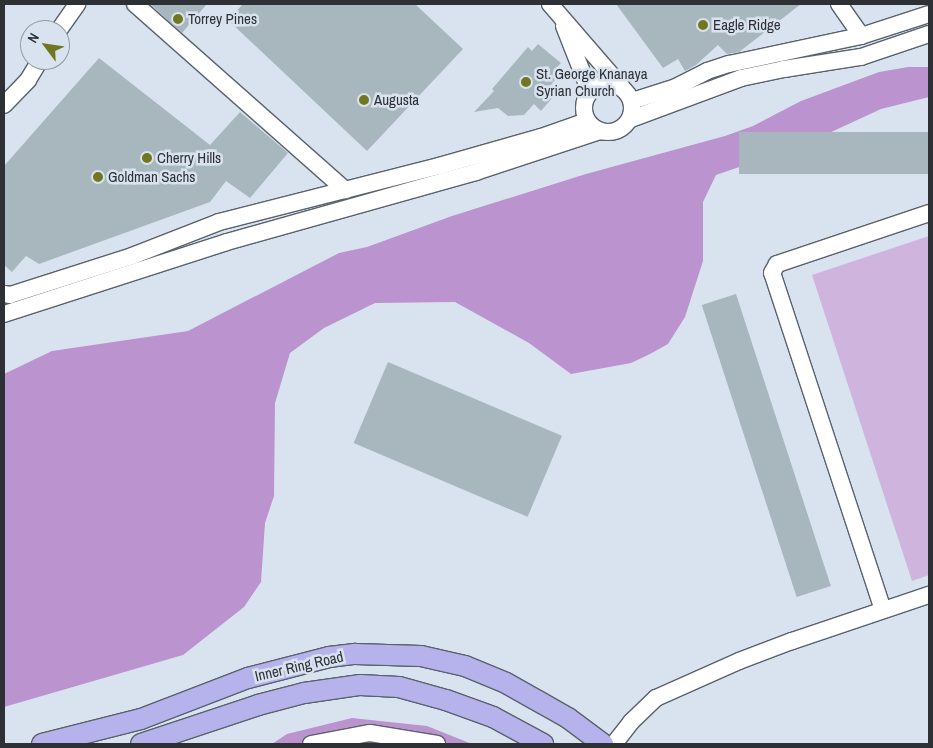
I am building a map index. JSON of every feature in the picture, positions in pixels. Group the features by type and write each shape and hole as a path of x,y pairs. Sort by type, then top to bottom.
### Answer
{"main road":[{"name":"Inner Ring Road","path":"42,744 141,719 248,678 329,657 355,654 421,656 465,666 506,683 568,718 603,744"},
{"name":"Inner Ring Road","path":"141,744 258,705 304,693 360,685 399,687 446,700 493,717 543,744"}],"street":[{"path":"65,20 75,4"},
{"path":"134,4 346,190"},
{"path":"838,4 861,36"},
{"path":"555,9 632,101 631,119"},
{"path":"555,9 590,92"},
{"path":"632,101 676,87 707,71 729,64 861,36 929,14"},
{"path":"4,314 227,242 476,172 600,131 618,131 631,119 741,78 784,68 861,57 929,34"},
{"path":"4,105 28,80 34,70"},
{"path":"600,131 587,121 584,106 590,92 604,84 622,87"},
{"path":"4,294 10,295 132,256 219,222 491,151 587,121"},
{"path":"883,610 772,273 777,264 929,214"},
{"path":"614,744 631,722 656,698 748,657 929,594"},
{"path":"311,744 370,732 437,744"}],"shaded area":[{"path":"908,67 929,67 929,97 881,109 801,146 716,175 703,202 703,261 685,317 668,344 631,363 571,374 529,343 455,302 375,303 324,328 290,353 275,403 274,496 265,523 261,582 244,607 183,655 4,707 4,374 52,351 188,331 339,253 367,247 452,216 586,174 725,136 753,126 801,101 879,72"},
{"path":"929,236 929,575 912,581 812,275"},
{"path":"352,718 427,726 472,744 272,744 287,734"}],"building":[{"name":"Torrey Pines","path":"150,4 207,4 182,33"},
{"name":"Augusta","path":"243,4 415,4 463,49 367,151 228,20"},
{"name":"Eagle Ridge","path":"616,4 801,4 739,52 727,54 718,45 696,65 685,71 678,59 663,68"},
{"name":"St. George Knanaya Syrian Church","path":"538,44 561,63 554,70 559,75 546,91 553,97 541,111 534,104 524,115 508,116 498,108 474,112 494,91 492,89 528,47 532,51"},
{"name":"Cherry Hills","path":"99,58 210,145 240,112 288,153 250,198 226,181 210,202 39,264 26,256 12,272 4,265 4,166"},
{"path":"739,132 929,132 929,174 739,174"},
{"path":"736,294 831,586 797,597 702,305"},
{"path":"388,362 562,436 528,517 354,443"}],"place":[{"name":"Torrey Pines","path":"178,19"},
{"name":"Eagle Ridge","path":"703,25"},
{"name":"St. George Knanaya Syrian Church","path":"526,82"},
{"name":"Augusta","path":"364,100"},
{"name":"Cherry Hills","path":"147,158"},
{"name":"Goldman Sachs","path":"98,177"}]}
